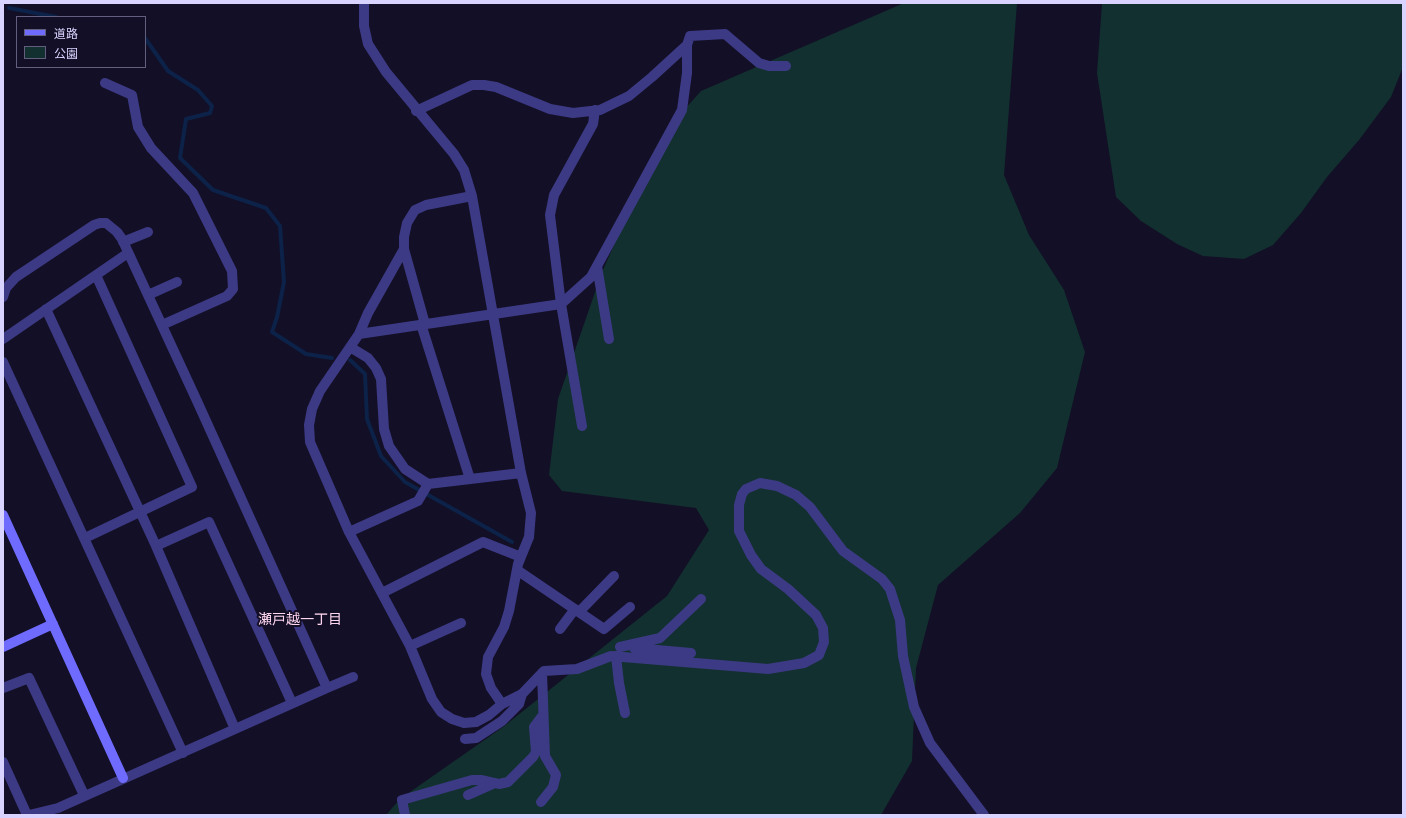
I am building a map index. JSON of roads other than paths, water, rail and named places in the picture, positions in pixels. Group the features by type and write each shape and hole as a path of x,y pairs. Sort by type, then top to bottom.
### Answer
{"street":[{"path":"364,3 364,26 368,44 386,72 416,111 454,154 464,170 472,196 521,473 531,514 529,537 517,570 504,627 488,657 486,674 491,688 502,704"},
{"path":"359,334 561,304 591,277 682,110 686,80 687,45 690,36 725,34 760,62 769,66 786,66"},
{"path":"416,111 472,85 496,87 550,109 573,113 600,110 629,96 652,77 672,56 687,45"},
{"path":"105,83 132,95 138,127 151,148 193,193 232,271 233,289 227,296 162,325"},
{"path":"582,426 561,304 550,216 554,195 593,124 595,110"},
{"path":"470,479 423,324 404,249 404,237 407,223 414,210 426,205 472,196"},
{"path":"3,297 6,288 16,277 94,225 100,223 106,224 117,232 162,325 326,688"},
{"path":"123,242 148,232"},
{"path":"404,249 368,312 359,334 320,391 312,409 309,425 310,442 350,532 410,646 432,699 441,712 464,724 476,722 489,715 502,704 522,694 544,671 577,669 616,653 660,638 701,599"},
{"path":"3,339 128,253"},
{"path":"597,266 609,339"},
{"path":"85,538 192,487 96,275"},
{"path":"148,295 177,282"},
{"path":"46,309 156,546 235,729"},
{"path":"350,347 368,358 376,368 381,379 384,429 389,446 405,469 428,484 521,473"},
{"path":"3,362 183,753"},
{"path":"616,653 768,669 804,663 819,655 824,642 823,628 816,615 788,588 761,569 750,556 739,531 738,505 746,489 760,482 778,486 796,495 810,507 843,551 882,579 890,589 900,620 903,656 914,707 930,743 984,815"},
{"path":"350,532 419,500 428,484"},
{"path":"3,515 123,778"},
{"path":"156,546 209,522 292,703"},
{"path":"382,593 482,542 521,557"},
{"path":"517,570 604,629 630,607"},
{"path":"560,629 614,576"},
{"path":"410,646 461,623"},
{"path":"3,646 53,624"},
{"path":"616,653 691,653"},
{"path":"616,653 619,683 625,713"},
{"path":"541,802 553,787 556,775 545,756 542,673"},
{"path":"3,762 28,815 58,808 84,795 183,753 353,677"},
{"path":"3,688 29,678 84,795"},
{"path":"465,739 476,738 502,721 519,704 522,694"},
{"path":"405,815 402,800 472,780 482,780 500,784 508,782 533,757 536,752 534,727 543,716"},
{"path":"468,795 495,783"}],"waterway":[{"path":"9,8 51,16"},
{"path":"146,39 168,71 198,90 212,106 210,113 186,119 180,158 213,190 266,208 280,226 284,282 277,317 272,332 306,354 332,358"},
{"path":"350,360 365,374 367,419 381,456 405,482 512,542"}],"district":[{"name":"瀬戸越一丁目","path":"300,620"}]}
